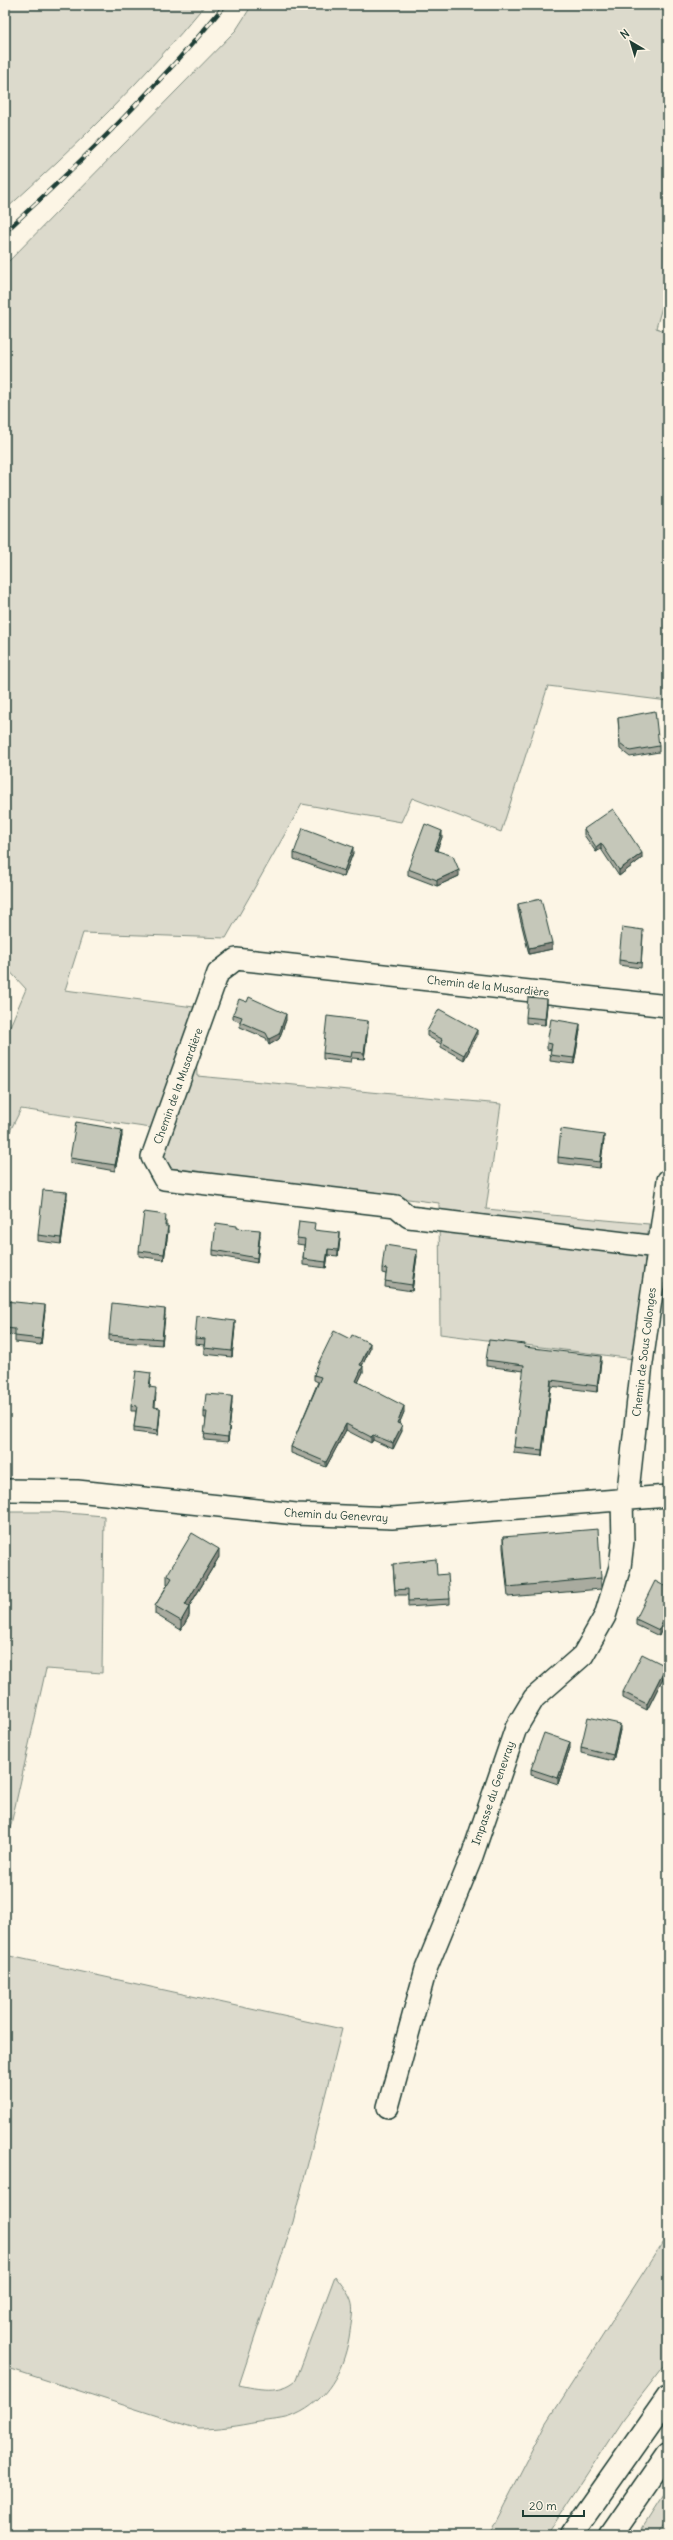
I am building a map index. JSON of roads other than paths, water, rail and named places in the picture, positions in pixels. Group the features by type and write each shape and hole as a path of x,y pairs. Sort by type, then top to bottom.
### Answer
{"highway":[{"path":"571,2535 668,2396"},
{"path":"611,2535 668,2452"}],"street":[{"name":"Chemin de la Musardière","path":"658,1247 409,1217 396,1206 164,1179 152,1156 218,973 236,959 668,1006"},
{"name":"Chemin de Sous Collonges","path":"625,1500 661,1279 658,1247 668,1180"},
{"name":"Chemin du Genevray","path":"5,1490 101,1493 339,1517 446,1515 668,1496"},
{"name":"Impasse du Genevray","path":"388,2107 426,1969 471,1859 514,1734 534,1698 583,1655 604,1616 620,1567 625,1500"}],"railway":[{"path":"5,232 63,178 147,94 225,5"}]}
